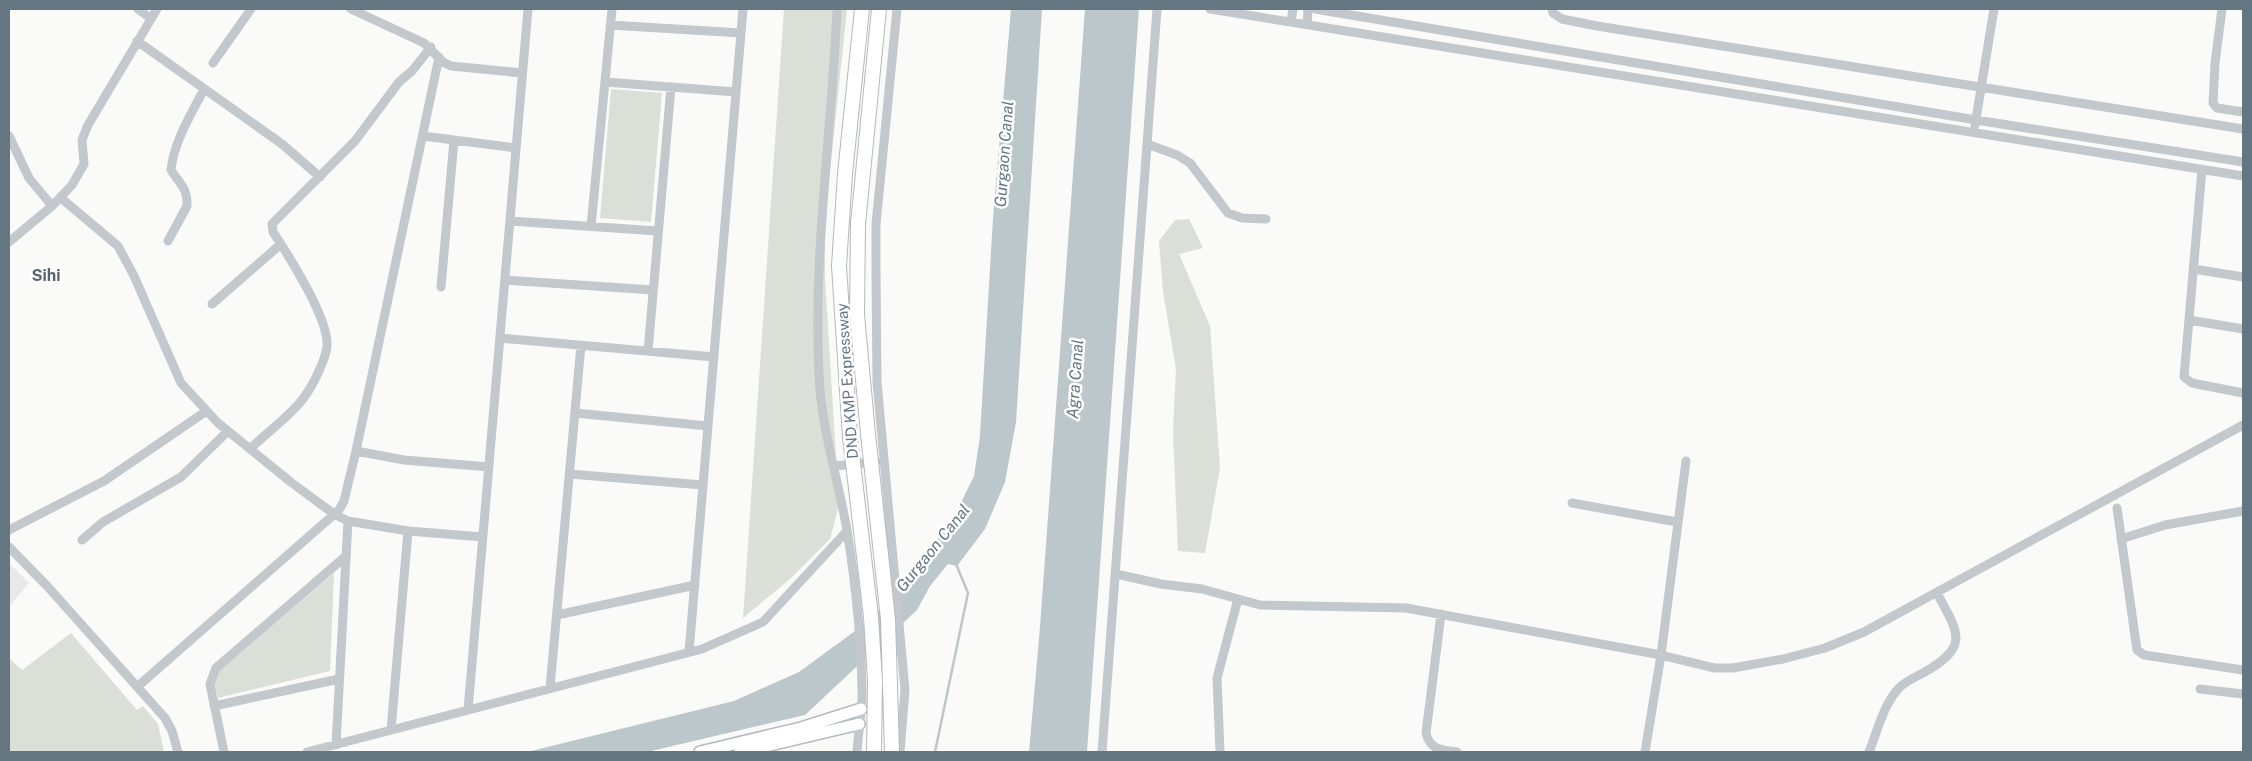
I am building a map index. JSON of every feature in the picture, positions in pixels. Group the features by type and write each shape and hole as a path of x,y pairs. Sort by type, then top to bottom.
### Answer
{"highway":[{"name":"DND KMP Expressway","path":"862,9 845,174 839,266 850,437 871,617 875,681 874,752"},
{"name":"DND KMP Expressway","path":"879,9 858,224 857,314 888,619 892,752"}],"main road":[{"path":"700,752 810,726 861,709"},
{"path":"740,752 859,724"}],"street":[{"path":"138,9 150,18"},
{"path":"9,242 61,198 72,185 84,164 82,140 88,125 157,9"},
{"path":"213,63 251,9"},
{"path":"351,9 431,47 447,65 522,73"},
{"path":"468,710 528,9"},
{"path":"591,226 612,9"},
{"path":"689,652 743,9"},
{"path":"837,9 834,86 821,216 817,296 819,377 847,531 859,628 861,709 857,752"},
{"path":"898,9 876,224 877,382 905,690 900,752"},
{"path":"1102,752 1157,9"},
{"path":"1210,9 2243,176"},
{"path":"1292,22 1293,9"},
{"path":"1306,24 1308,9"},
{"path":"1315,9 1976,120 2243,162"},
{"path":"1552,9 1553,13 1562,19 1597,26 2243,129"},
{"path":"1974,132 1994,9"},
{"path":"2222,9 2215,63 2213,103 2218,108 2243,112"},
{"path":"610,25 741,33"},
{"path":"137,40 282,144 320,177"},
{"path":"250,449 305,397 327,347 325,329 302,278 272,229 274,221 355,141 399,82 412,71 431,47"},
{"path":"137,688 334,514 344,502 439,57"},
{"path":"605,82 736,92"},
{"path":"648,351 670,87"},
{"path":"168,241 187,206 185,187 170,170 171,164 180,137 204,89"},
{"path":"9,136 33,184 52,206"},
{"path":"422,136 516,148"},
{"path":"441,287 454,140"},
{"path":"1147,144 1172,153 1190,163 1228,213 1242,218 1266,219"},
{"path":"2202,169 2184,370 2187,380 2202,386 2243,393"},
{"path":"61,198 118,246 134,276 181,383 205,412 250,449 334,514 348,522 408,531 483,536"},
{"path":"510,220 658,231"},
{"path":"212,304 281,244"},
{"path":"2194,269 2243,277"},
{"path":"505,280 653,290"},
{"path":"2189,320 2243,329"},
{"path":"500,338 714,357"},
{"path":"550,688 581,345"},
{"path":"9,530 104,481 205,412"},
{"path":"575,413 708,426"},
{"path":"1116,574 1161,584 1202,589 1260,605 1406,608 1661,655 1715,668 1733,668 1783,659 1826,648 1864,632 2243,425"},
{"path":"82,540 103,522 181,477 228,431"},
{"path":"356,450 404,460 489,467"},
{"path":"834,466 883,461"},
{"path":"1645,752 1661,655 1686,461"},
{"path":"570,474 703,486"},
{"path":"1572,503 1677,522"},
{"path":"2117,508 2135,640 2140,653 2243,670"},
{"path":"2121,539 2174,523 2243,511"},
{"path":"336,745 348,522"},
{"path":"391,730 408,531"},
{"path":"307,752 689,652 764,622 847,531"},
{"path":"9,547 42,580 165,718 172,731 178,752"},
{"path":"224,752 210,684 216,668 346,556"},
{"path":"557,615 695,585"},
{"path":"1869,752 1882,716 1897,690 1946,657 1957,642 1957,632 1937,593"},
{"path":"1220,752 1217,678 1238,599"},
{"path":"1441,614 1426,733 1428,743 1432,746 1457,752"},
{"path":"214,706 339,679"},
{"path":"2200,689 2243,694"}],"shaded area":[{"path":"784,9 847,9 825,219 825,278 839,505 830,539 790,579 743,618"},
{"path":"611,89 662,93 651,222 600,218"},
{"path":"1189,219 1203,248 1179,254 1210,326 1220,468 1205,553 1178,551 1173,432 1176,369 1163,292 1159,241 1175,220"},
{"path":"9,563 29,583 9,607"},
{"path":"334,573 330,671 218,698 213,676"},
{"path":"71,633 137,710 143,706 158,724 164,752 9,752 9,658 22,670"}],"water":[{"name":"Gurgaon Canal","path":"1011,9 1042,9 1016,422 1005,482 985,529 957,566 948,564 930,586 917,610 805,715 647,752 527,752 734,701 799,672 855,631 893,598 932,559 938,538 955,515 974,476 980,436 993,218"},
{"name":"Agra Canal","path":"1085,9 1139,9 1087,752 1029,752 1040,627"}],"waterway":[{"path":"935,752 968,593 956,564"}],"district":[{"name":"Sihi","path":"46,275"}]}
